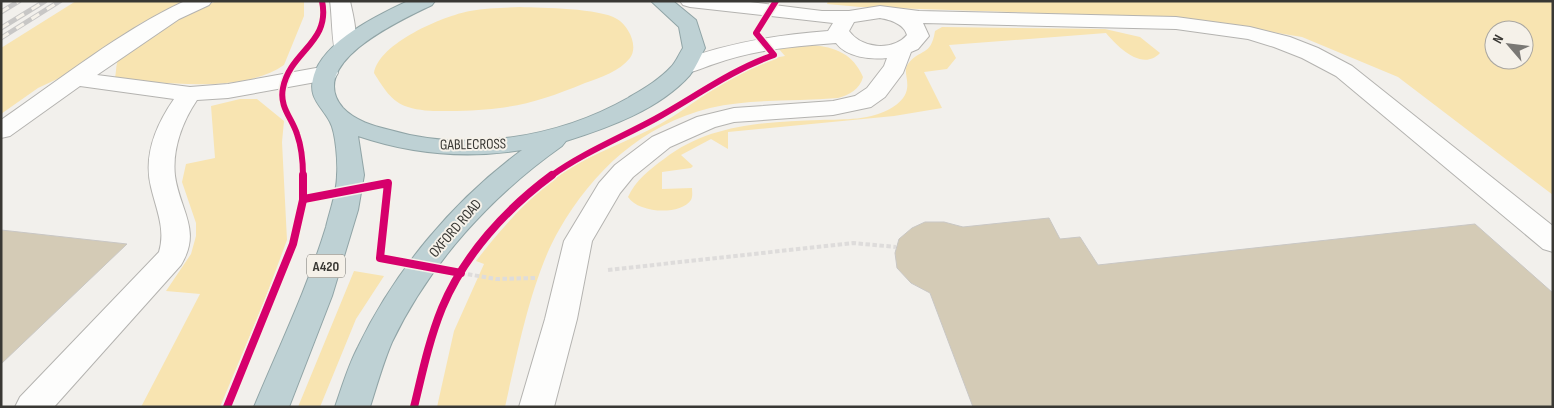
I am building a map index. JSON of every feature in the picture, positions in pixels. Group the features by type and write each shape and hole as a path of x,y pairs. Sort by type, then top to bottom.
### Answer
{"highway":[{"name":"GABLECROSS","path":"425,1 374,27 344,48 327,73 323,84 326,102 336,115 342,119 386,138 446,146 526,142 567,132 626,109 664,88 685,67 692,54 694,37 684,17 661,1"},
{"name":"A420","path":"271,407 343,216 350,182 350,164 342,119"},
{"name":"OXFORD ROAD","path":"352,407 374,348 422,266 460,217 489,189 524,160 567,132"}],"street":[{"path":"1,131 149,30 202,1"},
{"path":"340,1 344,21 344,48"},
{"path":"690,1 822,17 844,26"},
{"path":"685,67 713,56 754,44 844,26 870,12 899,16 1176,23 1250,33 1282,42 1310,53 1344,71 1553,242"},
{"path":"844,26 850,45 859,49 880,52 901,50 917,40 918,33 915,26 899,16"},
{"path":"859,49 882,82"},
{"path":"536,407 561,319 578,241 609,188 640,157 661,142 706,122 734,115 851,106 872,98 894,68 901,50"},
{"path":"76,80 190,94 228,90 327,73"},
{"path":"32,407 164,267 174,251 176,232 162,176 162,158 176,111 190,94"}],"path":[{"path":"422,266 459,276 518,280 853,244 896,248"},
{"path":"459,276 466,266"}],"shaded area":[{"path":"76,1 193,1 141,23 70,73 38,88 1,114 1,48"},
{"path":"217,1 304,1 304,16 284,65 267,74 247,80 225,83 178,84 115,78 117,63 133,46 162,28"},
{"path":"828,1 1553,1 1553,195 1398,77 1302,37 1184,18 860,7 827,4"},
{"path":"520,7 570,9 609,15 621,22 631,36 633,48 630,58 615,70 568,90 522,104 475,110 432,111 402,105 384,89 374,73 378,62 387,51 429,25 470,11"},
{"path":"942,27 1105,29 1140,37 1160,53 1146,60 1138,58 1123,50 1106,33 949,45 956,58 947,69 924,72 942,108 894,116 728,132 728,149 711,139 681,155 693,166 691,168 662,172 662,189 692,188 692,198 686,205 678,209 669,210 649,209 633,202 628,197 648,171 681,147 700,138 738,127 758,124 858,118 885,112 901,101 905,95 907,89 906,68 908,64 912,59 928,49 935,31"},
{"path":"811,45 836,50 849,57 863,77 857,88 838,98 758,101 710,108 662,126 622,153 587,188 572,209 549,249 526,316 505,407 437,407 454,331 484,264 476,261 498,234 535,195 577,164 661,124 741,72 770,59 785,56 778,48"},
{"path":"240,99 257,99 284,121 282,142 287,240 264,302 220,407 141,407 200,294 166,291 191,254 196,236 196,223 182,182 186,164 215,158 211,106"},
{"path":"354,271 384,276 356,319 320,407 298,407"}],"building":[{"path":"1049,218 1060,239 1080,237 1098,265 1475,224 1553,293 1553,407 973,407 930,293 911,283 897,268 895,253 899,239 912,228 925,222 944,222 963,227"},
{"path":"1,230 127,244 1,364"}],"railway":[{"path":"1,12 19,1"},
{"path":"1,28 45,1"},
{"path":"1,38 60,1"}],"cycle path":[{"path":"227,407 298,230 304,185 302,156 295,129 284,107 282,90 285,78 291,67 317,37 323,26 325,14 322,1"},
{"path":"414,407 428,350 442,308 459,274 488,234 524,198 563,167 664,114 731,73 774,55 756,33 776,1"},
{"path":"304,199 388,183 380,258 461,273"}]}
